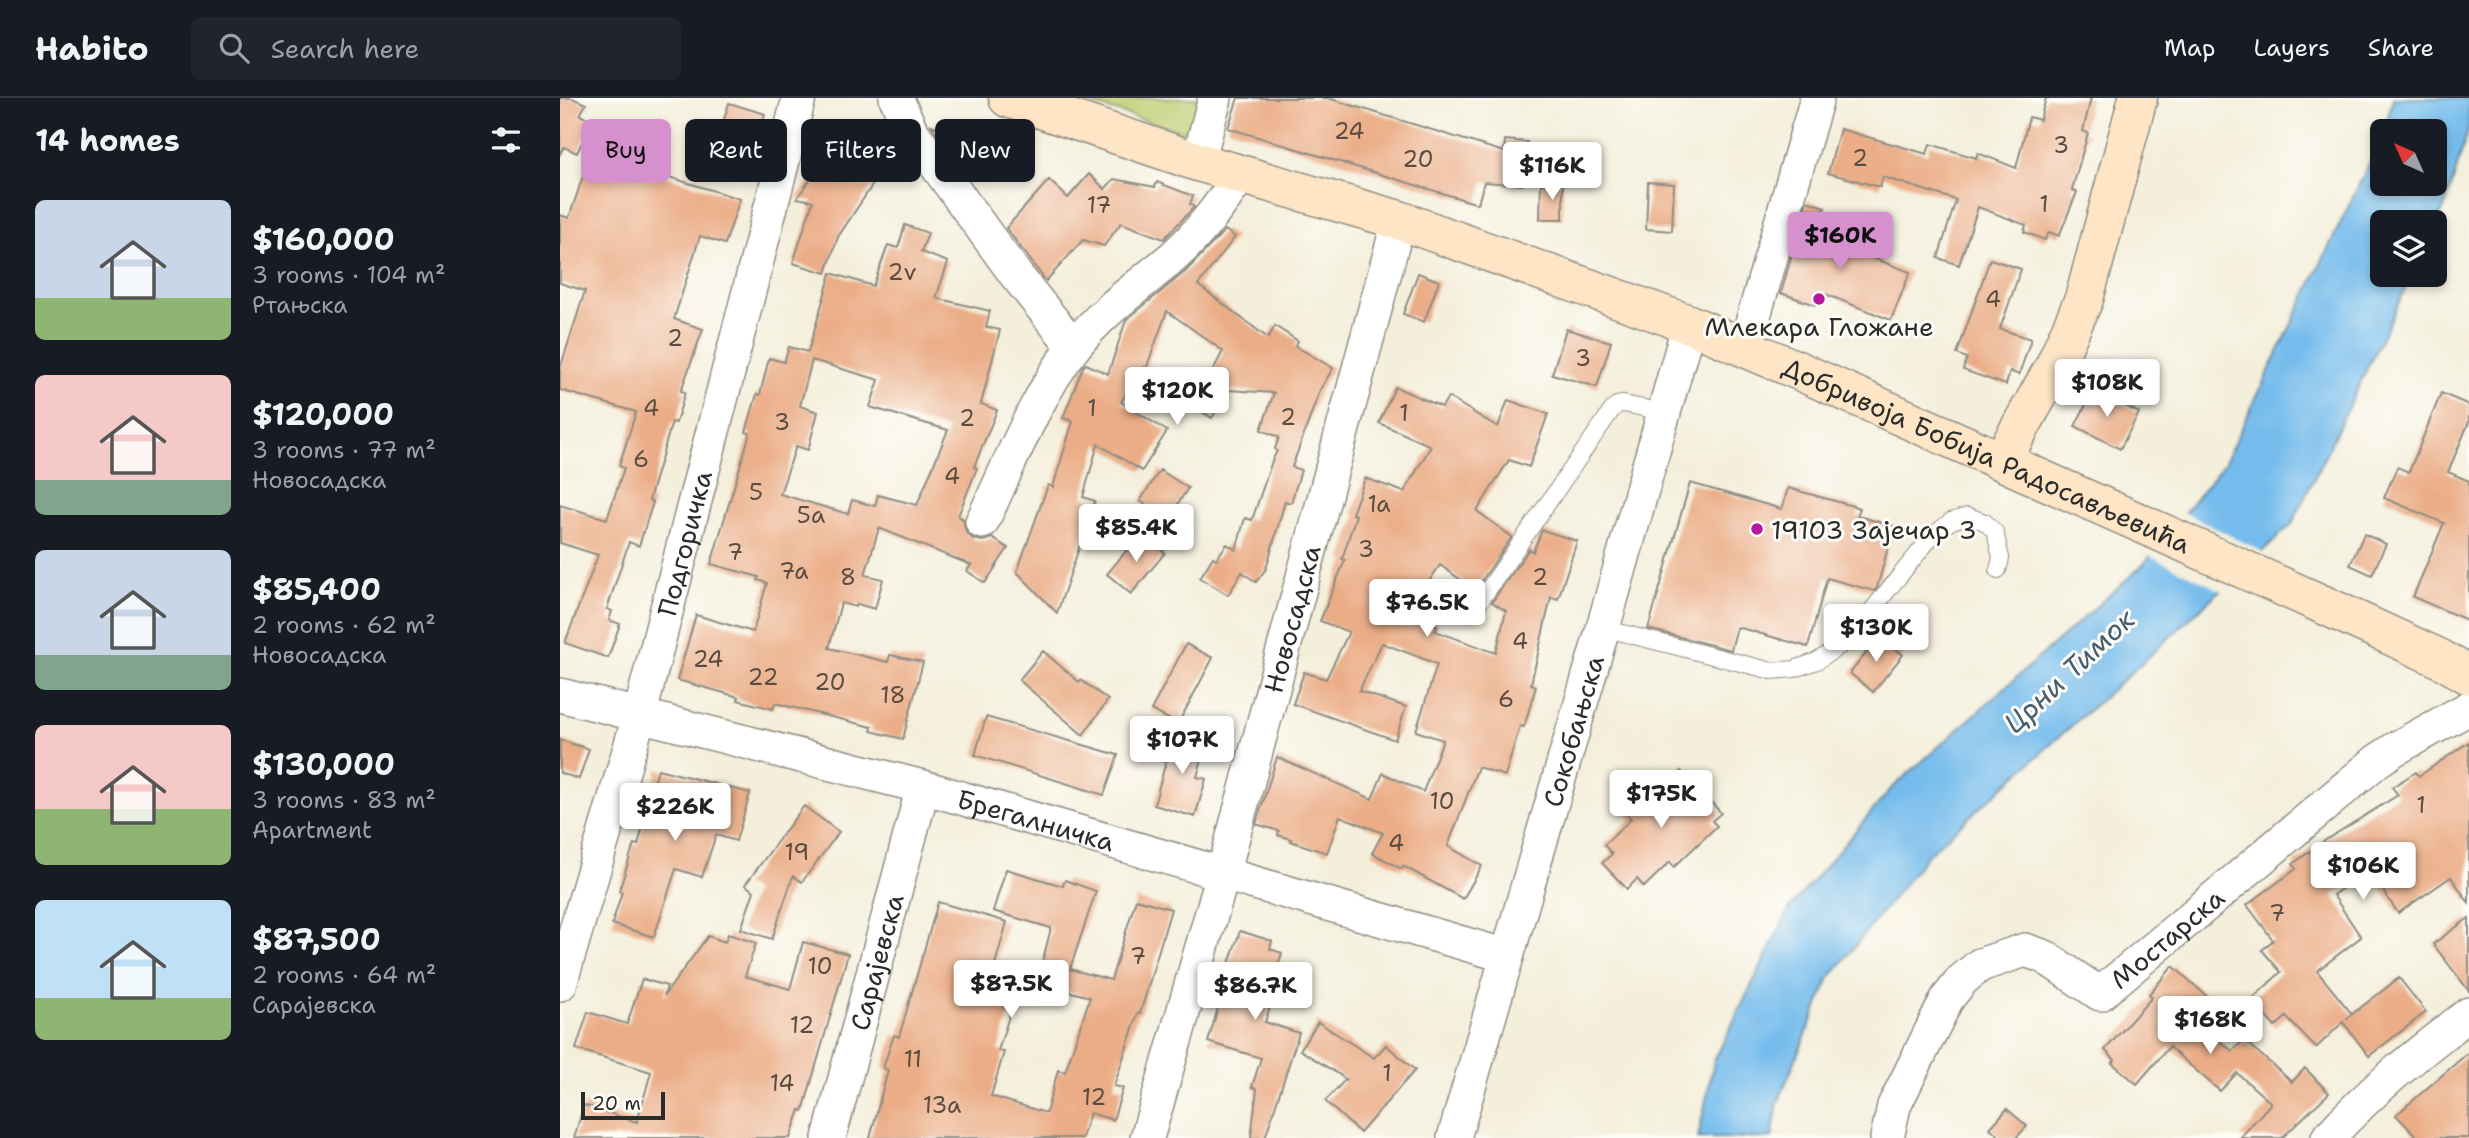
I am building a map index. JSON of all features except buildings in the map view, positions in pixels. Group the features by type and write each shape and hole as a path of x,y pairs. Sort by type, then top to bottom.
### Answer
{"street":[{"name":"Подгоричка","path":"560,984 639,717 799,98"},
{"path":"896,98 912,132 1016,275 1074,347"},
{"name":"Добривоја Бобија Радосављевића","path":"1008,98 1198,162 1399,220 1689,324 2002,460 2326,606 2439,657 2469,676"},
{"path":"1198,162 1215,98"},
{"path":"1745,347 1817,98"},
{"path":"2002,460 2055,365 2084,299 2138,98"},
{"path":"982,522 1042,398 1074,347 1098,320 1190,239 1213,215 1241,175"},
{"name":"Новосадска","path":"1147,1138 1223,874 1399,220"},
{"name":"Сокобањска","path":"1454,1138 1689,324"},
{"name":"Брегалничка","path":"560,695 923,787 1507,956"},
{"name":"Мостарска","path":"1887,1138 1894,1106 1943,1007 1962,979 1980,965 2025,950 2045,957 2100,994 2377,761 2395,748 2469,708"},
{"name":"Сарајевска","path":"829,1138 923,787"},
{"path":"2328,1138 2414,1055 2469,1013"}],"lane":[{"path":"1472,612 1612,410 1623,404 1664,412"},
{"path":"1603,628 1772,671 1794,670 1817,661 1846,642 1932,536 1951,521 1968,516 1985,522 1995,532 2001,558 1998,570"}],"green space":[{"path":"1072,98 1212,98 1200,137"}],"water":[{"name":"Црни Тимок","path":"2393,98 2469,98 2469,127 2443,210 2370,210 2370,287 2406,287 2292,524 1928,854 1829,979 1778,1102 1772,1138 1698,1138 1714,1061 1790,908 1891,789 2143,565 2225,462 2370,162 2370,196 2447,196 2447,119 2387,119"}],"pier":[{"path":"2181,511 2265,553 2224,592 2147,554"}],"place":[{"name":"Млекара Гложане","path":"1819,299"},
{"name":"19103 Зајечар 3","path":"1757,529"}]}
